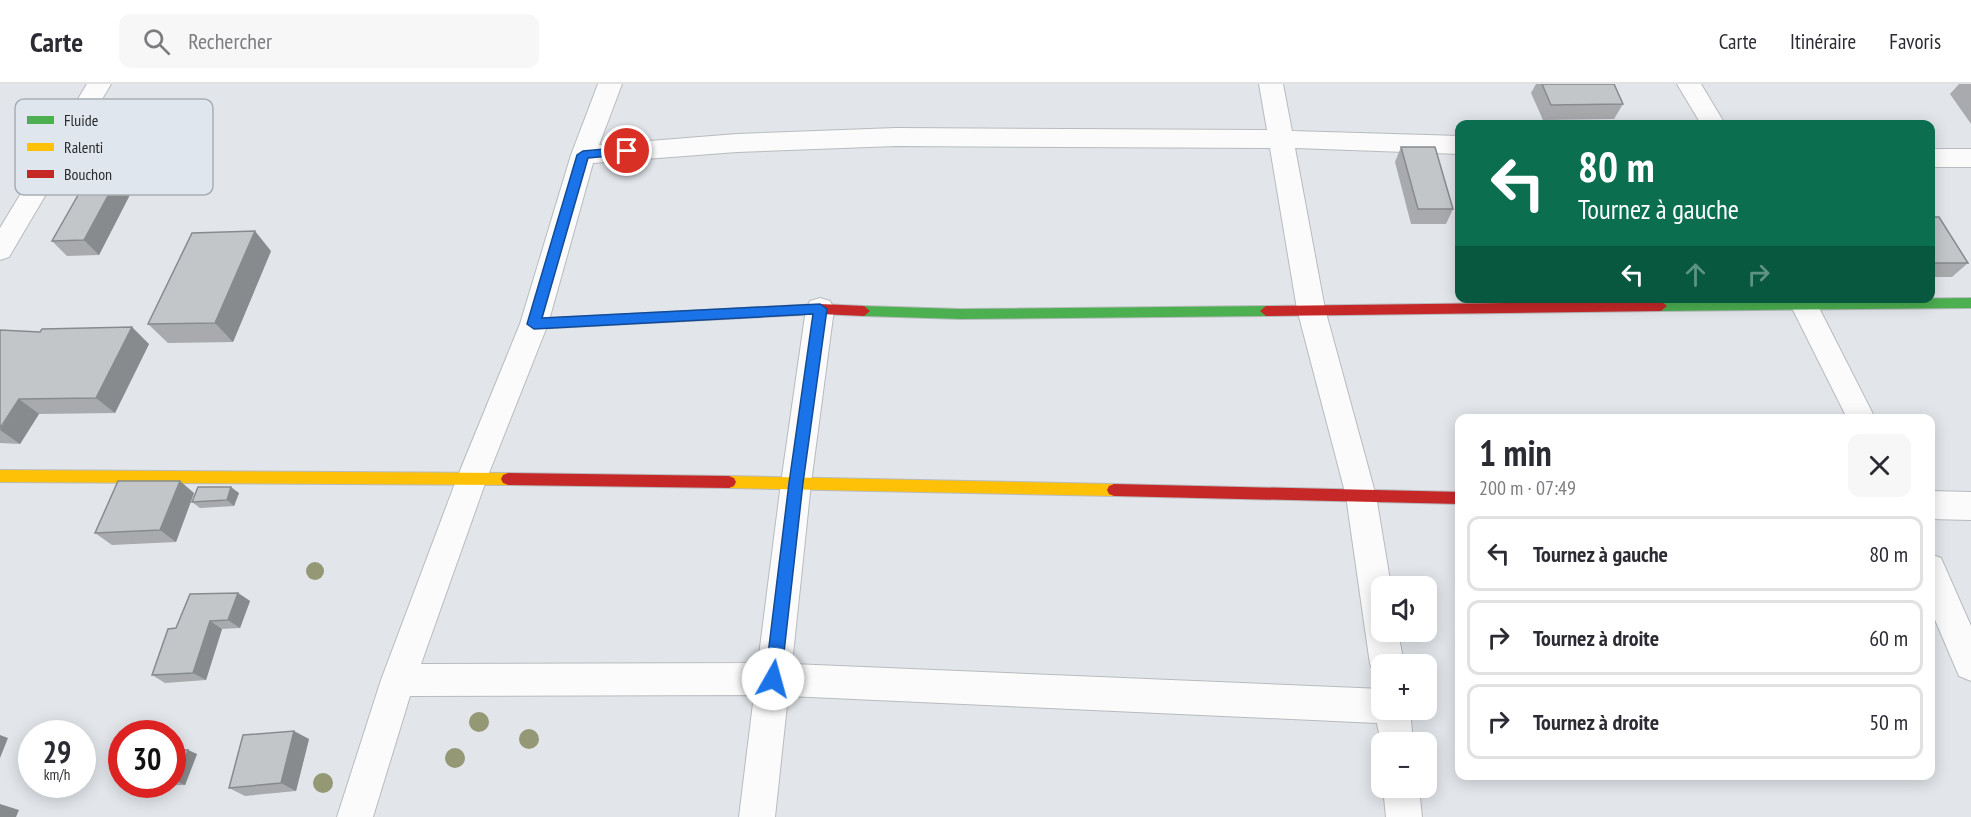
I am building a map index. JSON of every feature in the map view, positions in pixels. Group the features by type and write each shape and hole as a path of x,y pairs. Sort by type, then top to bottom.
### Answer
{"street":[{"path":"90,99 99,84"},
{"path":"355,817 398,680 472,478 534,324 583,155 610,84"},
{"path":"1271,84 1311,309 1361,496 1373,576"},
{"path":"1689,84 1711,120"},
{"path":"583,155 737,143 896,137 1281,139 1455,146"},
{"path":"1935,158 1971,158"},
{"path":"0,250 33,195"},
{"path":"534,324 820,309 960,314 1732,303"},
{"path":"1803,303 1859,414"},
{"path":"1935,303 1971,303"},
{"path":"757,817 796,483 820,309"},
{"path":"0,476 472,478 1455,498"},
{"path":"1935,505 1971,506"},
{"path":"1935,580 1971,665"},
{"path":"398,680 773,679 1371,706"},
{"path":"1402,798 1404,817"}],"building":[{"path":"1542,84 1614,84 1623,104 1551,105"},
{"path":"1401,147 1435,147 1453,209 1418,209"},
{"path":"78,195 108,195 84,240 52,241"},
{"path":"1935,217 1939,217 1968,263 1935,263"},
{"path":"255,231 215,323 148,324 192,233"},
{"path":"132,327 96,398 19,399 0,428 0,330 40,332 42,329"},
{"path":"118,481 180,481 160,530 95,533"},
{"path":"198,487 231,487 227,500 192,502"},
{"path":"238,593 228,620 210,621 193,673 152,675 168,629 176,628 190,594"},
{"path":"294,731 281,783 229,788 243,735"}],"traffic: fast":[{"path":"1661,306 1971,303"},
{"path":"864,311 960,314 1266,311"}],"traffic: slow":[{"path":"0,476 508,479"},
{"path":"729,482 1114,490"}],"traffic: jam":[{"path":"1266,311 1661,306"},
{"path":"534,324 820,309 864,311"},
{"path":"508,479 729,482"},
{"path":"1114,490 1455,498"}],"route":[{"path":"627,151 583,155 534,324 724,312 820,309 796,483 773,679"}]}
